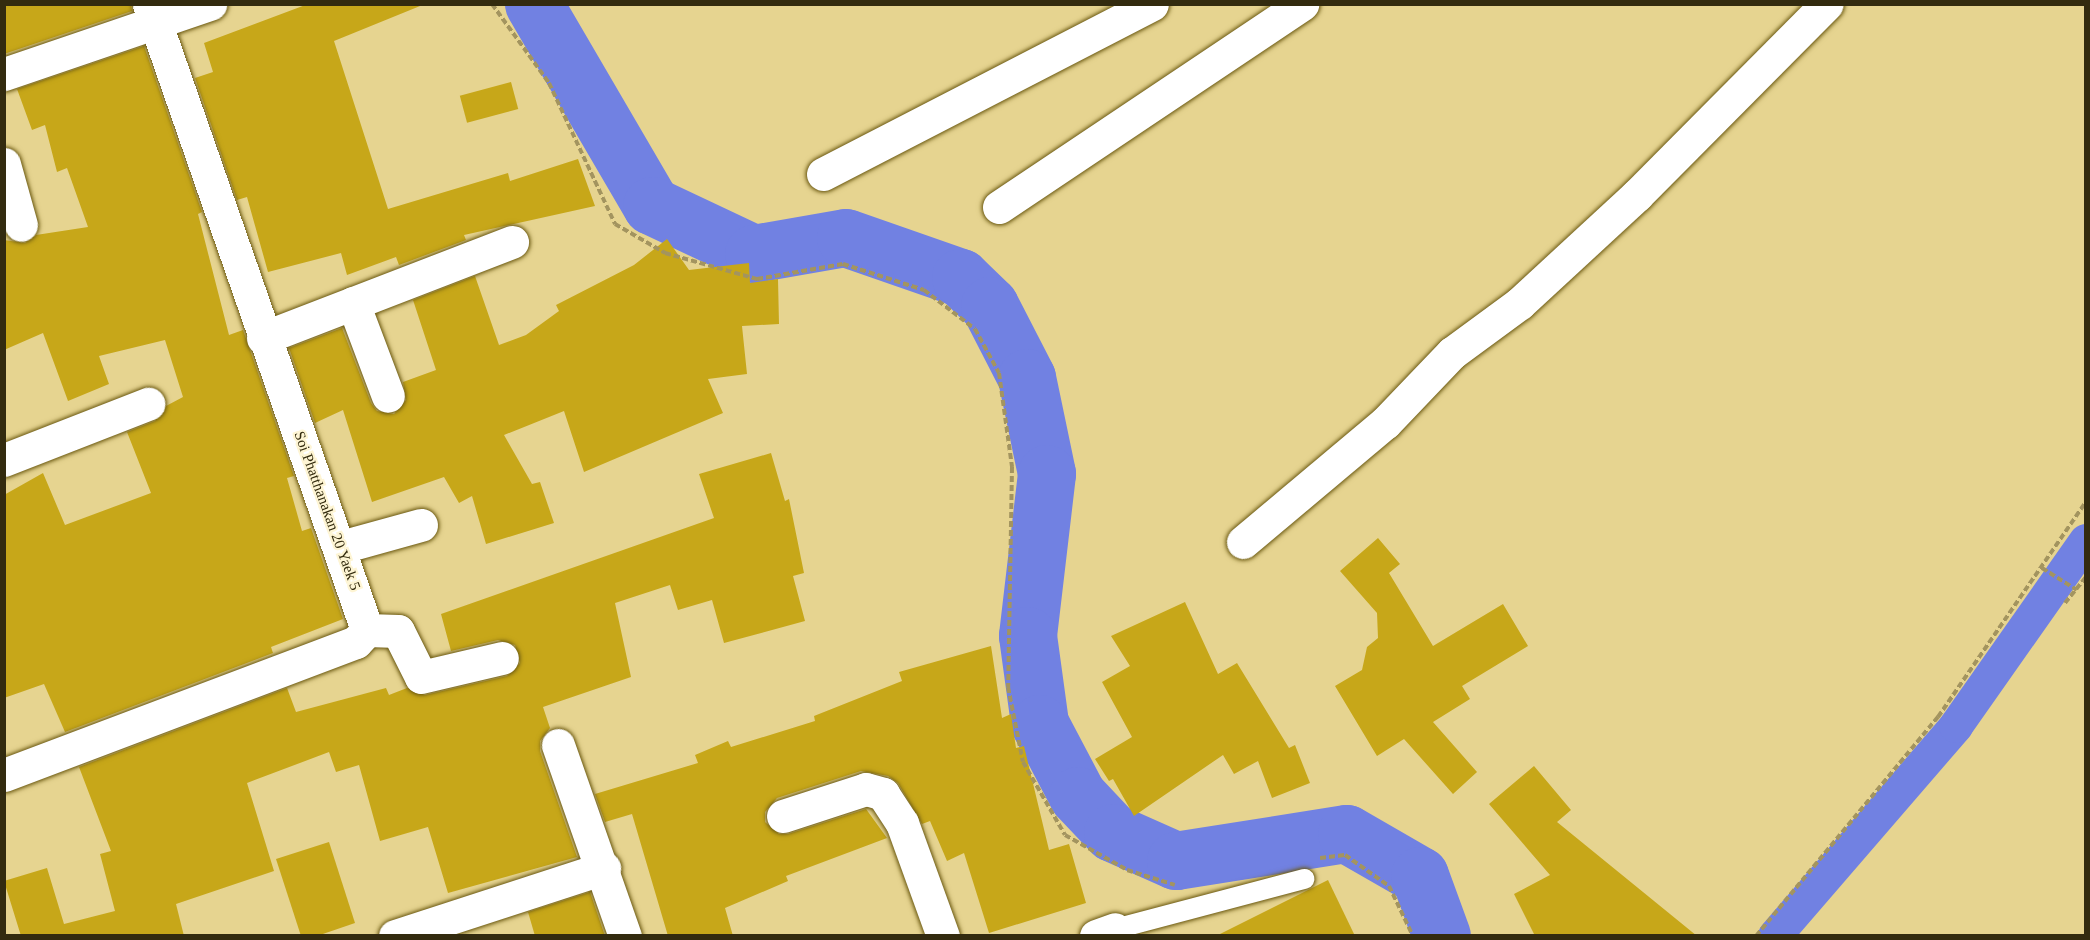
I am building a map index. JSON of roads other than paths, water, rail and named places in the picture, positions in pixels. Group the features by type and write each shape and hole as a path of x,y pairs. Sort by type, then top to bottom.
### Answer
{"street":[{"path":"4,74 152,13 210,4"},
{"path":"823,174 1119,12 1152,4"},
{"path":"999,207 1302,4"},
{"path":"1243,542 1385,423 1452,353 1520,303 1604,226 1756,79 1827,4"},
{"name":"Soi Phatthanakan 20 Yaek 5","path":"152,13 263,338 340,547 367,630"},
{"path":"4,164 21,225"},
{"path":"263,338 512,242"},
{"path":"353,303 388,396"},
{"path":"4,460 148,404"},
{"path":"340,547 421,525"},
{"path":"4,775 356,642 367,630 398,631 421,677 502,658"},
{"path":"558,745 604,868 625,936"},
{"path":"783,816 866,789 883,794 902,823 943,936"},
{"path":"395,936 604,868"}],"lane":[{"path":"1105,932 1304,879"}],"waterway":[{"path":"534,4 652,206 754,254 846,238 961,278 990,306 1027,378 1047,474 1028,636 1040,724 1078,796 1113,833 1176,861 1347,834 1420,876 1442,936"},
{"path":"1775,936 1956,726 2086,541"}]}
